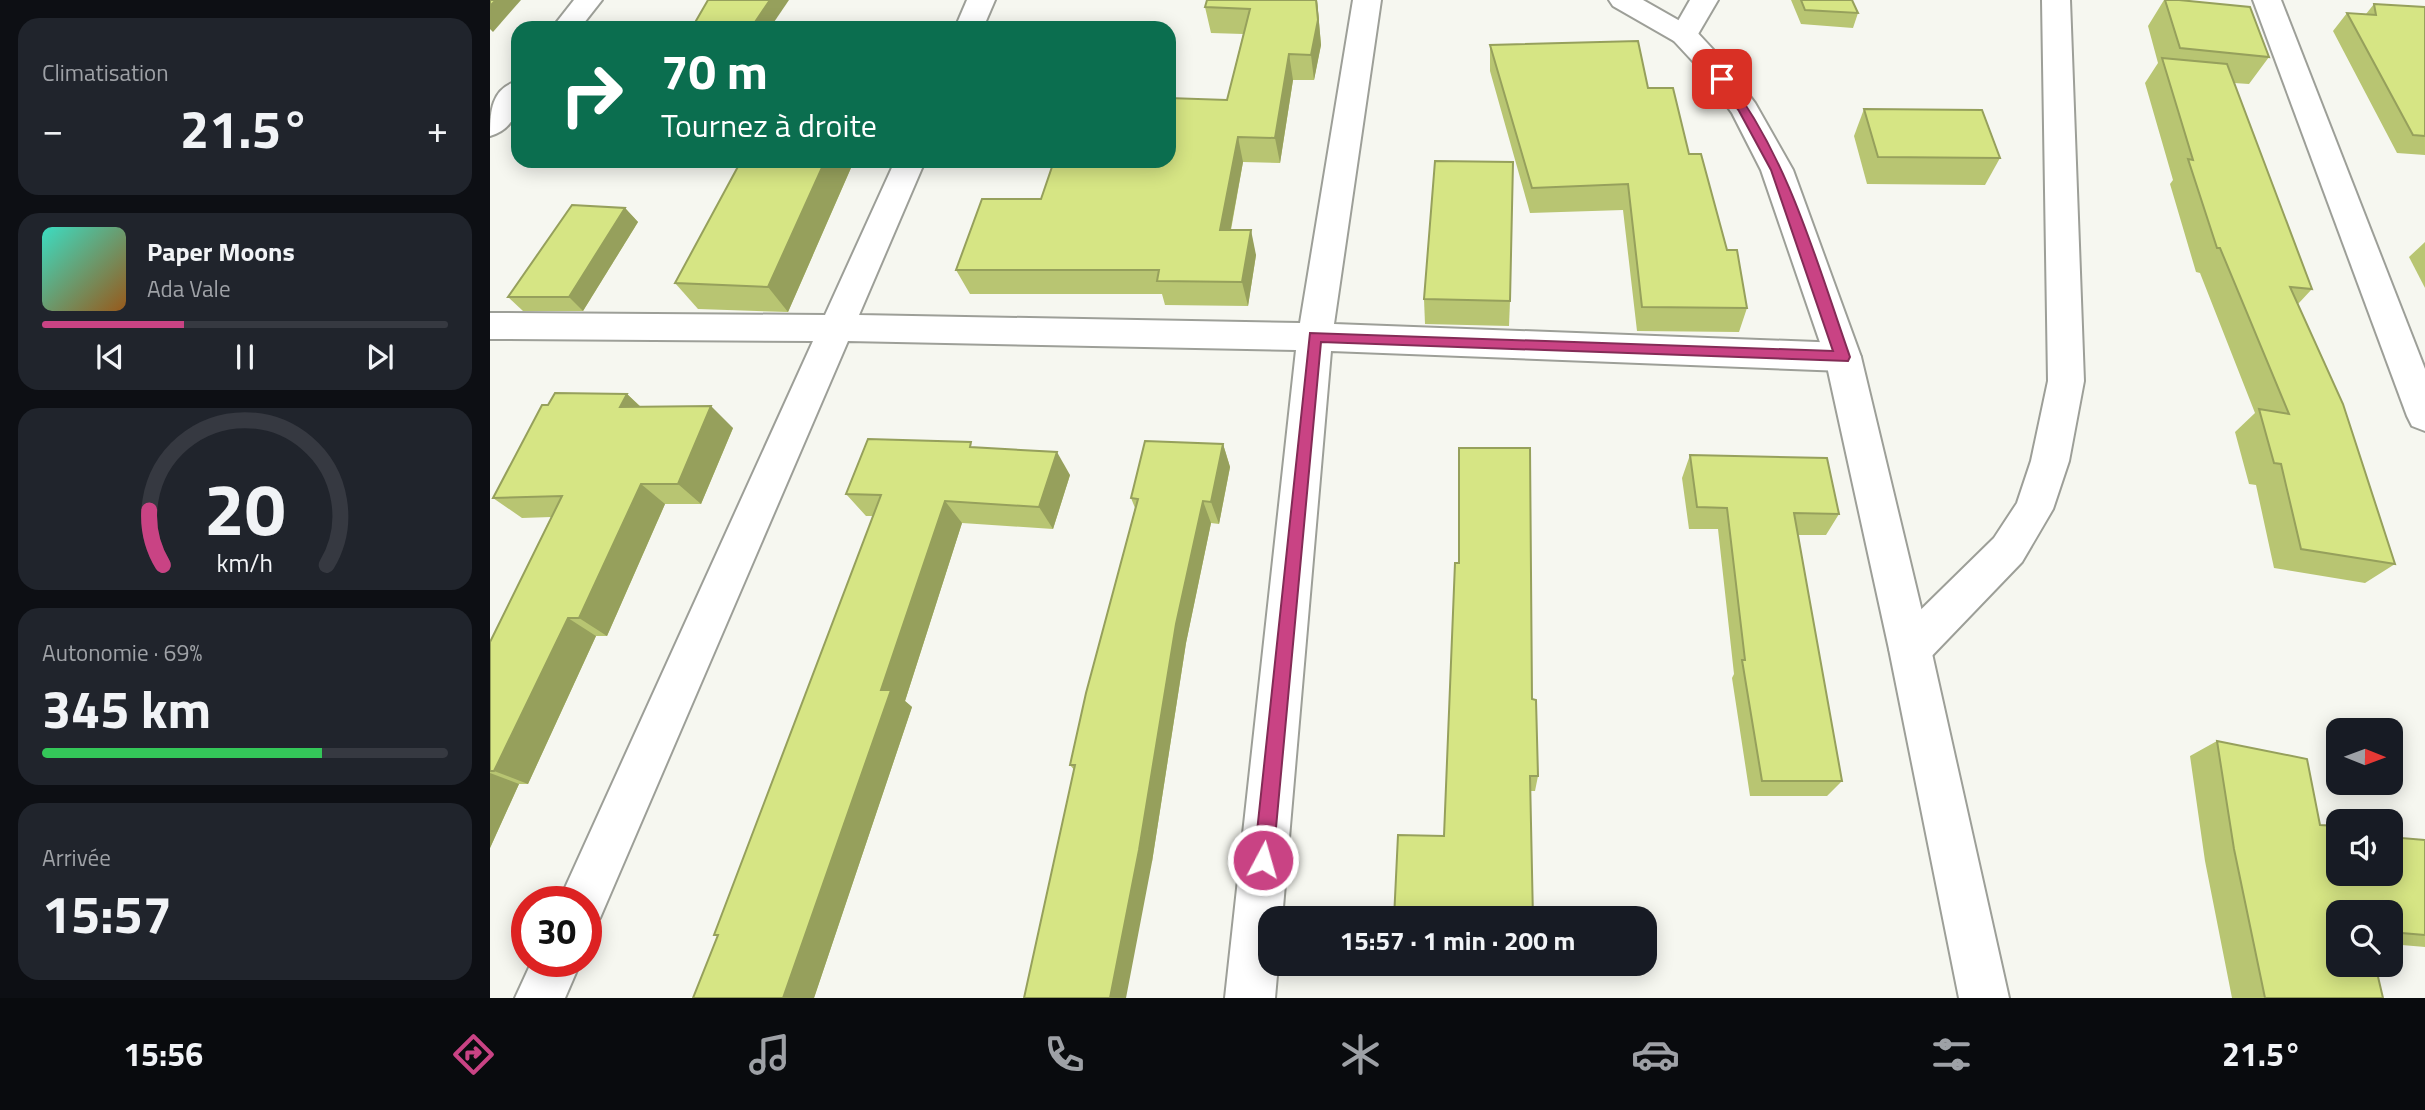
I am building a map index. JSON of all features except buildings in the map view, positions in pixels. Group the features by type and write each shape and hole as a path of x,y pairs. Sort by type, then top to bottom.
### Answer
{"street":[{"path":"572,21 588,0"},
{"path":"972,21 981,0"},
{"path":"1250,998 1315,337 1367,0"},
{"path":"1623,0 1684,35 1711,64 1745,110 1777,170 1843,357 1910,649 1984,998"},
{"path":"1684,35 1704,0"},
{"path":"1910,649 2008,550 2034,509 2050,461 2066,381 2056,0"},
{"path":"2267,0 2425,416"},
{"path":"490,126 511,99"},
{"path":"590,886 906,168"},
{"path":"490,326 836,328 1315,337 1843,357"},
{"path":"540,998 550,977"}],"route":[{"path":"1263,860 1315,337 1843,357 1777,170 1745,110 1722,79"}]}
